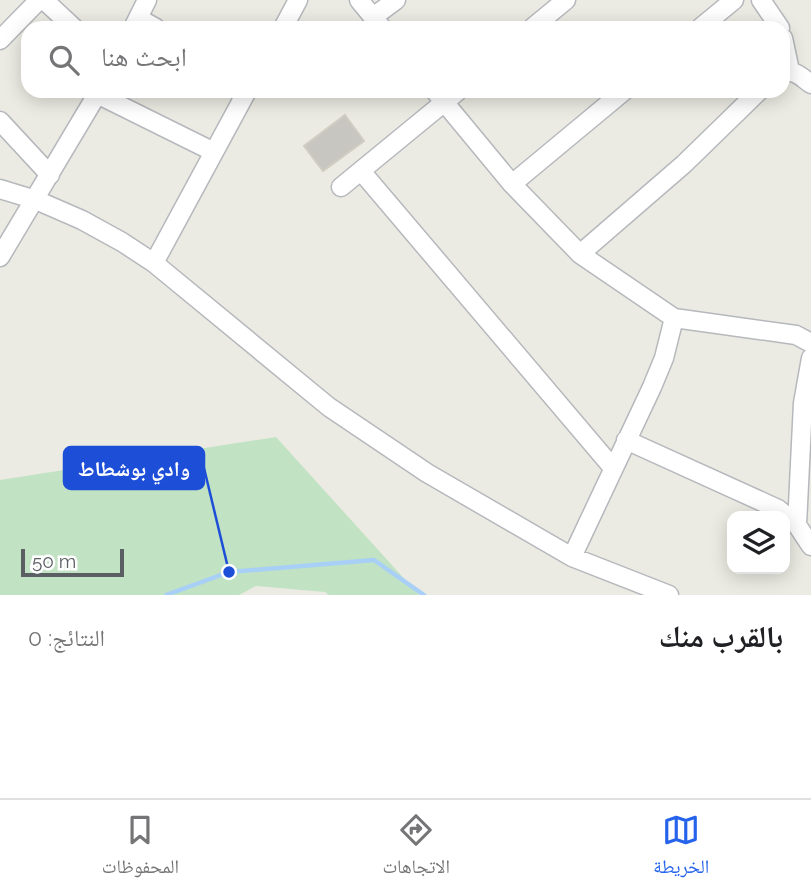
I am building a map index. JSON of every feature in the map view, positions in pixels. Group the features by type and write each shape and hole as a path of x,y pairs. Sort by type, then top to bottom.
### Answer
{"street":[{"path":"0,40 41,0 66,21"},
{"path":"136,21 147,0"},
{"path":"359,0 377,21"},
{"path":"379,21 396,0"},
{"path":"541,21 566,0"},
{"path":"708,21 734,0"},
{"path":"761,0 775,21"},
{"path":"285,21 291,3"},
{"path":"790,72 798,74 811,84"},
{"path":"0,257 95,98"},
{"path":"108,98 214,152"},
{"path":"154,263 243,98"},
{"path":"341,187 443,98"},
{"path":"448,98 512,184 580,254 674,318 796,335 811,343"},
{"path":"512,184 616,98"},
{"path":"580,254 684,164 752,98"},
{"path":"0,121 50,175"},
{"path":"361,171 613,468"},
{"path":"0,189 36,200 102,231 154,263 352,423 427,473 572,557 669,595"},
{"path":"572,557 660,368 674,318"},
{"path":"797,525 811,358"},
{"path":"626,440 778,509 797,525 811,546"}],"green space":[{"path":"276,437 419,595 329,595 325,592 256,586 239,595 0,595 0,480"}],"building":[{"path":"345,115 364,141 323,171 304,146"}],"waterway":[{"path":"166,595 229,572 374,560 424,595"}],"place":[{"name":"وادي بوشطاط","path":"229,572"}]}
